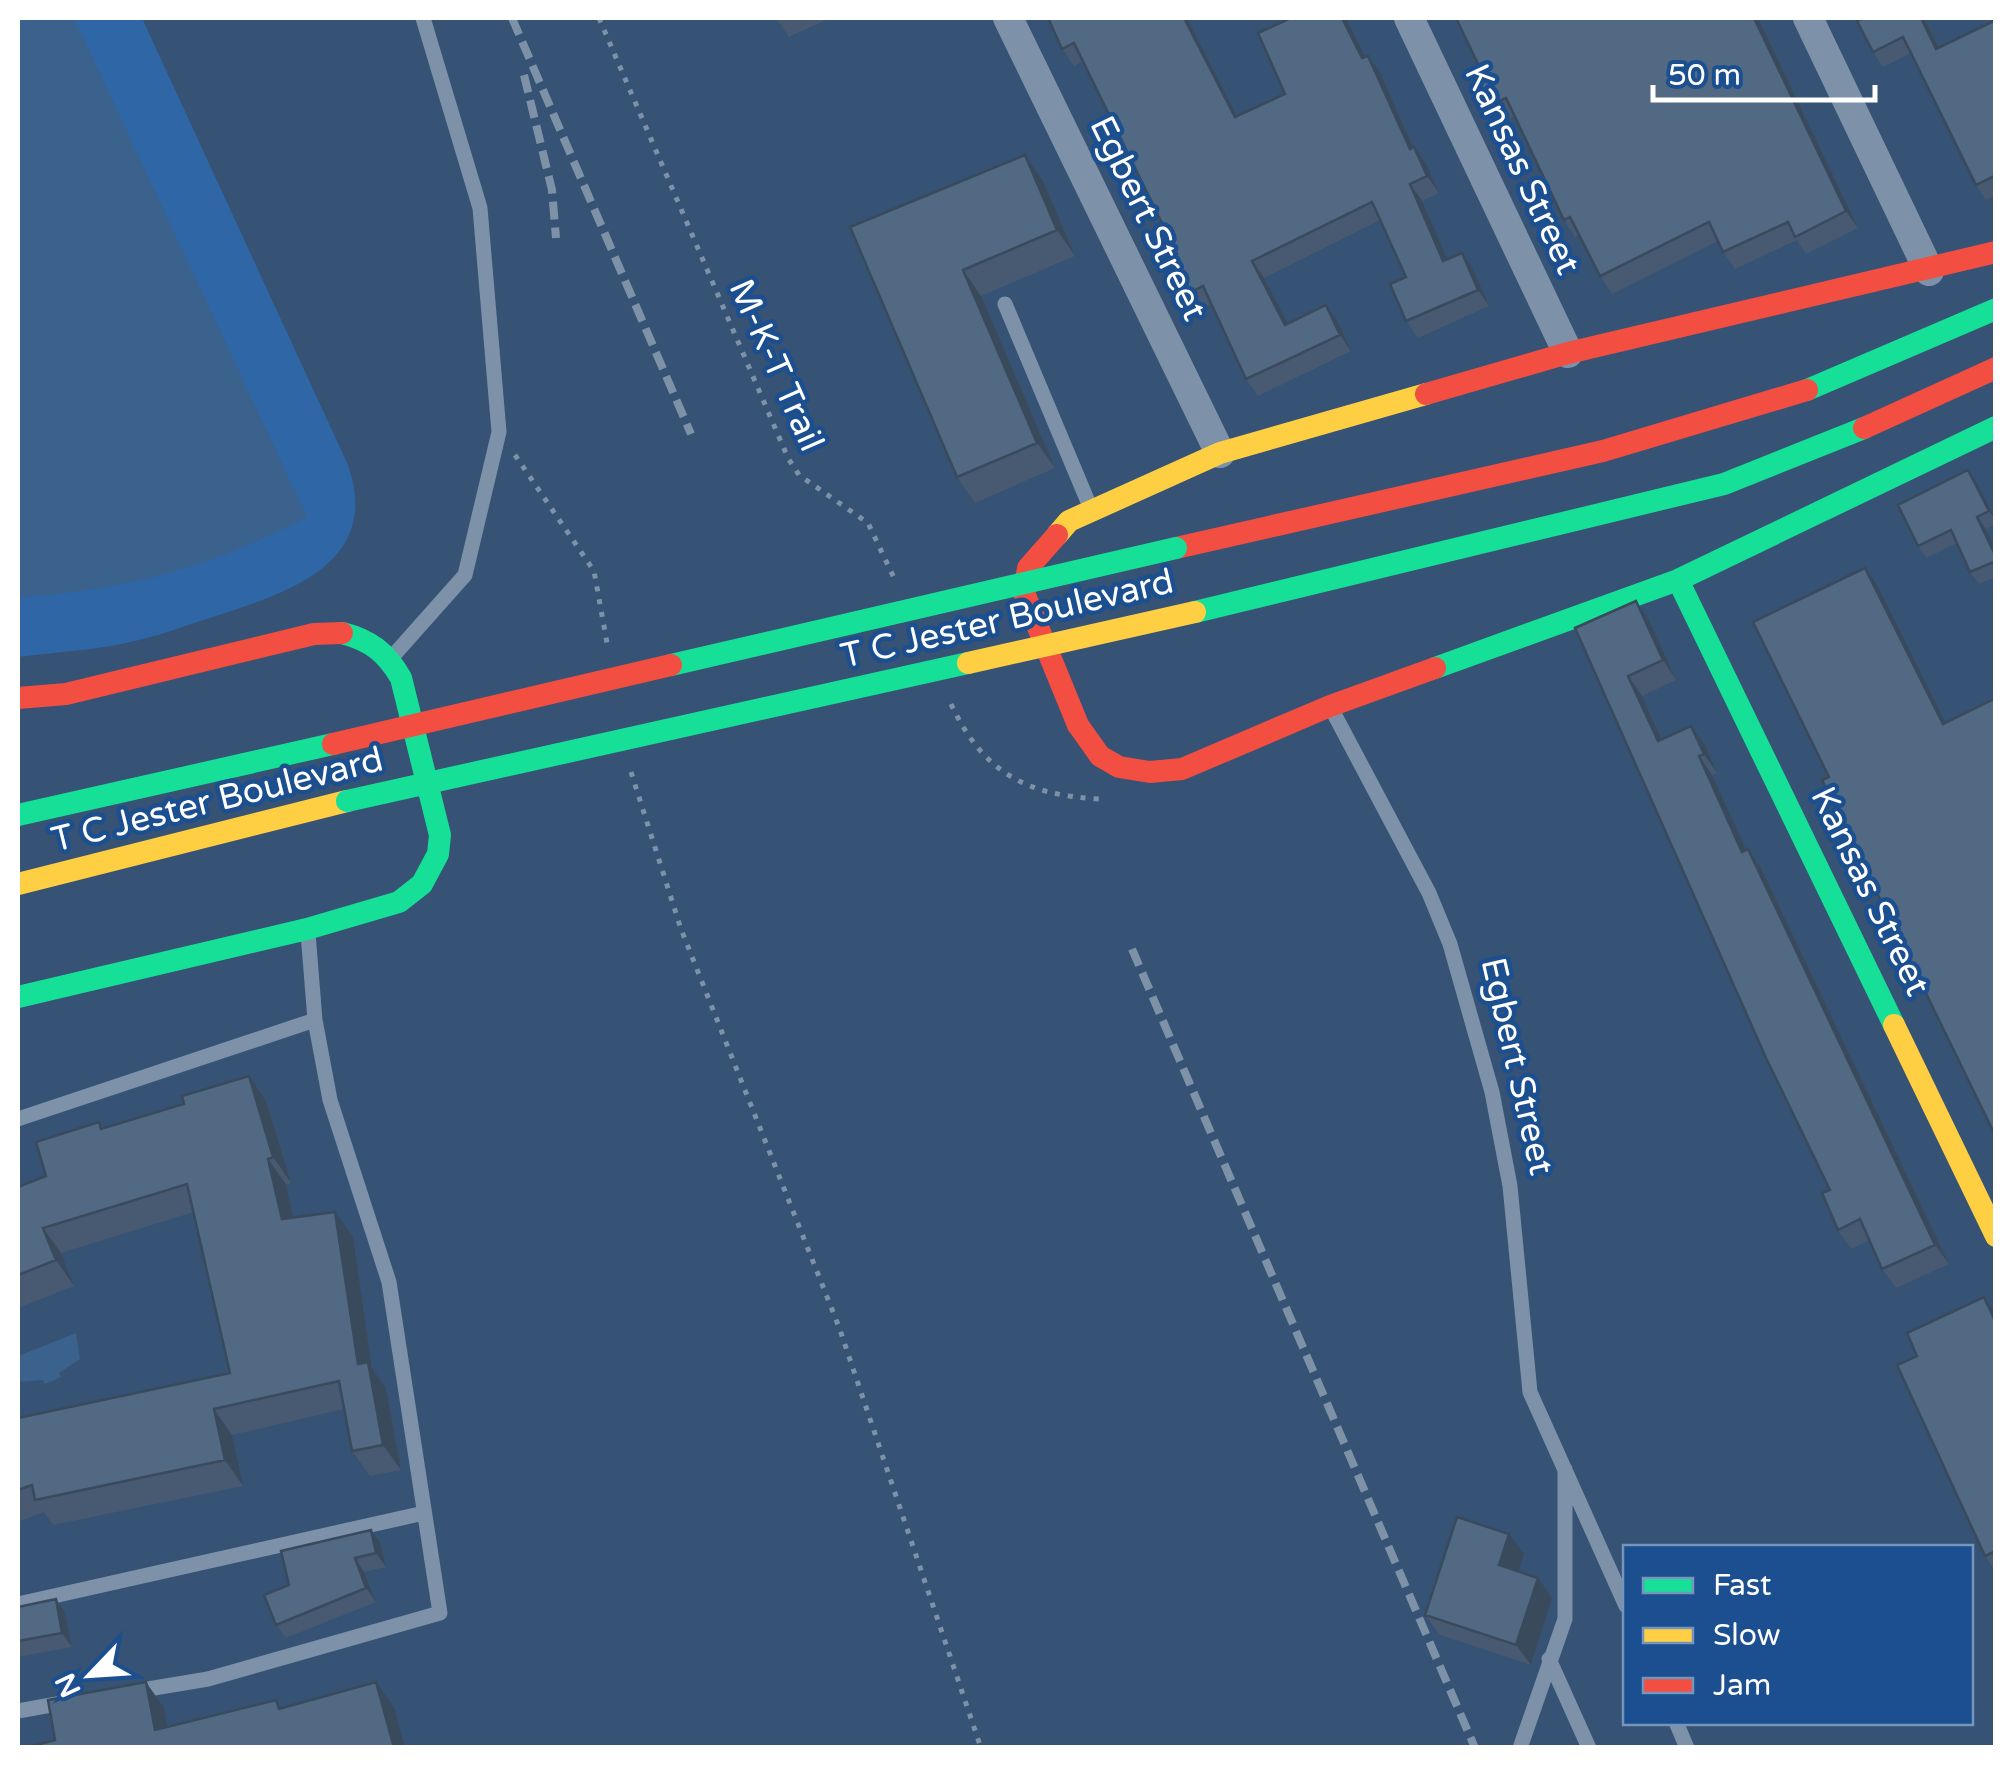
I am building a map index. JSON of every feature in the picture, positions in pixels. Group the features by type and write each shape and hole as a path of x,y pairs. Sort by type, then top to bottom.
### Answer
{"main road":[{"path":"1996,252 1929,271 1568,352 1220,453 1092,509 1057,532 1024,578 1024,593 1064,693 1098,754 1141,773 1182,769 1330,706 1678,580 1996,427"},
{"name":"T C Jester Boulevard","path":"18,815 1550,462 1746,411 1835,379 1996,308"},
{"name":"T C Jester Boulevard","path":"18,884 347,801 1195,612 1724,484 1828,446 1996,368"},
{"name":"Kansas Street","path":"1678,580 1996,1236"},
{"path":"18,698 66,694 314,634 356,636 390,659 409,698 437,813 438,854 422,884 399,902 307,930 166,959 18,997"}],"street":[{"name":"Egbert Street","path":"1008,18 1220,453"},
{"name":"Kansas Street","path":"1410,18 1568,352"},
{"path":"1808,18 1929,271"}],"lane":[{"path":"390,659 465,575 499,432 480,208 423,18"},
{"path":"1005,304 1092,509"},
{"name":"Egbert Street","path":"1330,706 1429,894 1466,995 1510,1186 1530,1392 1623,1599"},
{"path":"113,1695 208,1680 440,1613 389,1282 330,1100 315,1020 307,930"},
{"path":"18,1119 315,1020"},
{"path":"1520,1748 1565,1619 1565,1463"},
{"path":"18,1604 424,1514"},
{"path":"1549,1658 1590,1748"},
{"path":"18,1710 94,1698"},
{"path":"1677,1725 1688,1748"}],"path":[{"name":"M-K-T Trail","path":"599,18 788,458 800,475 868,524 898,586"},
{"path":"499,432 594,571 608,646"},
{"path":"945,691 975,749 1007,776 1066,798 1114,800"},
{"path":"629,759 682,929 839,1327 981,1748"}],"shaded area":[{"path":"18,18 142,18 348,465 355,498 352,526 341,549 323,568 274,596 139,640 18,657"},
{"path":"18,18 74,18 307,517 234,551 167,574 97,589 18,598"},
{"path":"76,1333 80,1359 59,1373 61,1377 45,1384 43,1380 19,1382 18,1356"}],"building":[{"path":"1048,18 1184,18 1235,117 1285,94 1258,33 1291,18 1342,18 1362,58 1368,56 1410,149 1414,147 1427,176 1410,184 1443,261 1462,253 1478,290 1406,321 1390,284 1406,277 1372,202 1252,261 1285,325 1326,305 1340,335 1246,379 1203,286 1185,295 1167,259 1177,254 1074,43 1062,49"},
{"path":"1456,18 1754,18 1846,211 1795,237 1788,222 1723,252 1709,222 1600,276 1570,217 1564,220 1506,98 1489,106 1472,70 1479,66"},
{"path":"1921,18 1936,49 1996,20 1996,175 1976,185 1903,37 1873,52 1857,21"},
{"path":"1025,155 1057,230 963,270 1037,443 957,477 850,227"},
{"path":"1968,470 1989,511 1977,517 1996,557 1996,561 1970,572 1951,530 1918,546 1898,505"},
{"path":"1865,568 1943,724 1996,698 1996,1137 1822,780 1829,777 1753,622"},
{"path":"1636,601 1663,660 1628,676 1658,741 1691,726 1704,754 1699,756 1742,852 1748,849 1935,1245 1882,1269 1860,1219 1838,1230 1822,1193 1830,1190 1767,1060 1575,628"},
{"path":"249,1076 273,1157 268,1159 282,1219 335,1212 358,1364 368,1362 383,1445 352,1451 339,1381 214,1409 225,1460 35,1500 32,1485 18,1490 18,1418 230,1373 187,1184 43,1228 56,1260 18,1275 18,1187 46,1176 36,1142 99,1122 101,1129 184,1104 182,1096"},
{"path":"1984,1297 1996,1323 1996,1551 1985,1556 1897,1365 1917,1356 1907,1333"},
{"path":"1457,1517 1509,1534 1499,1565 1538,1578 1516,1645 1425,1615"},
{"path":"371,1530 376,1553 355,1558 366,1588 276,1625 264,1595 289,1585 281,1551"},
{"path":"56,1599 62,1633 18,1641 18,1607"},
{"path":"146,1682 155,1730 276,1700 279,1709 376,1682 394,1748 25,1748 55,1740 48,1700"}],"railway":[{"path":"512,18 691,434"},
{"path":"524,75 552,190 556,238"},
{"path":"1132,949 1475,1748"}],"traffic: fast":[{"path":"1807,390 1996,309"},
{"path":"1435,668 1678,580 1996,427"},
{"path":"1195,612 1724,484 1864,428"},
{"path":"671,665 1176,548"},
{"path":"1678,580 1894,1025"},
{"path":"18,997 307,929 399,902 422,884 438,854 440,835 401,678 376,648 342,633"},
{"path":"347,801 968,663"},
{"path":"18,815 333,744"}],"traffic: slow":[{"path":"1057,535 1069,521 1220,453 1426,394"},
{"path":"968,663 1195,612"},
{"path":"18,884 347,801"},
{"path":"1894,1025 1996,1236"}],"traffic: jam":[{"path":"1426,394 1568,353 1996,252"},
{"path":"1864,428 1996,368"},
{"path":"1176,548 1603,451 1807,390"},
{"path":"1057,535 1028,568 1024,593 1078,725 1100,756 1119,767 1150,772 1182,769 1330,706 1435,668"},
{"path":"18,698 66,694 314,634 342,633"},
{"path":"333,744 671,665"}]}
